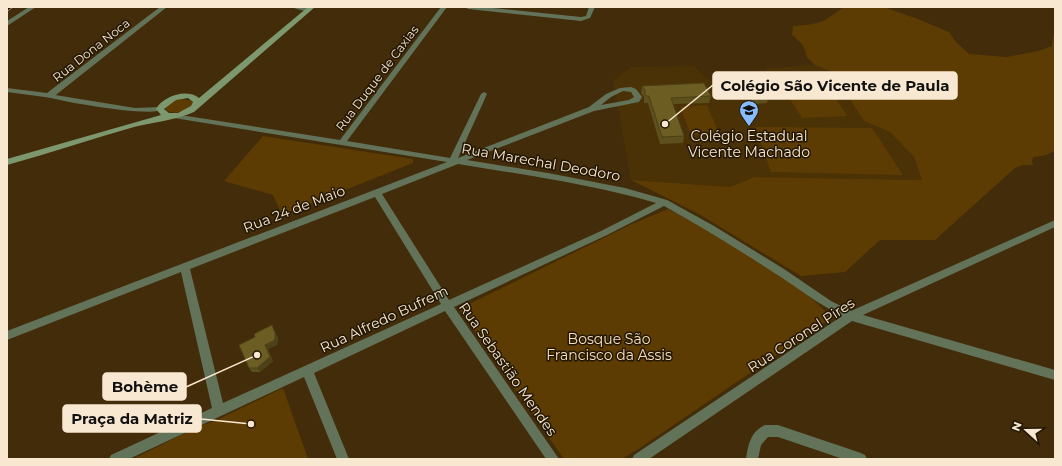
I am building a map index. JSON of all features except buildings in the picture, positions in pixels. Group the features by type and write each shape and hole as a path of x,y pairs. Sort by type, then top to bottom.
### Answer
{"main road":[{"path":"7,162 133,125 166,113 194,107 310,8"},
{"path":"166,113 165,103 175,98 192,97 220,84"},
{"path":"192,97 195,98 194,107"}],"street":[{"path":"7,24 33,7"},
{"name":"Rua Dona Noca","path":"49,96 164,7"},
{"path":"293,7 310,8"},
{"name":"Rua Duque de Caxias","path":"342,143 444,7"},
{"path":"468,7 585,19 588,17 592,7"},
{"name":"Rua 24 de Maio","path":"7,336 592,109 631,102 636,100 638,97 630,89 622,88 615,91 592,109"},
{"name":"Rua Marechal Deodoro","path":"7,90 135,110 166,113 456,161 610,188 664,202 711,228 781,272 827,304 851,316 1055,375"},
{"path":"456,161 484,94"},
{"path":"194,107 195,119"},
{"name":"Rua Sebastião Mendes","path":"376,192 447,305 553,459"},
{"name":"Rua Alfredo Bufrem","path":"115,459 604,233 664,202"},
{"name":"Rua Coronel Pires","path":"638,459 851,316 1055,223"},
{"path":"185,267 219,412"},
{"path":"307,370 343,459"},
{"path":"752,459 755,442 765,431 778,431 861,459"}],"shaded area":[{"name":"Colégio Estadual Vicente Machado","path":"815,65 832,72 864,121 890,132 914,157 922,180 754,177 730,187 631,180 613,80 631,67 694,66 710,81 771,78 766,68"}],"green space":[{"path":"844,7 884,7 918,19 949,32 956,42 969,54 1007,57 1038,51 1052,46 1053,37 1055,36 1055,151 1043,156 1033,157 1033,165 1023,165 1015,168 935,240 880,240 845,272 801,276 697,213 631,180 730,187 754,177 922,180 914,157 890,132 864,121 832,72 815,65 807,57 803,45 792,35 793,26 823,21"},
{"path":"835,97 847,116 802,118 790,99"},
{"path":"181,99 192,101 193,104 188,109 177,113 166,110 166,106 175,100"},
{"path":"707,105 719,133 691,135 680,107"},
{"path":"755,127 872,128 903,175 771,172"},
{"path":"263,136 413,159 413,163 282,215 273,195 224,181"},
{"name":"Bosque São Francisco da Assis","path":"668,209 754,257 805,292 831,318 622,459 564,459 459,309 632,224"},
{"path":"283,388 308,459 133,459 197,427 215,421"}],"railway":[{"path":"7,10 11,7"}],"place":[{"name":"Colégio São Vicente de Paula","path":"665,124"},
{"name":"Colégio Estadual Vicente Machado","path":"749,127"},
{"name":"Bohème","path":"257,355"},
{"name":"Praça da Matriz","path":"251,424"}]}
